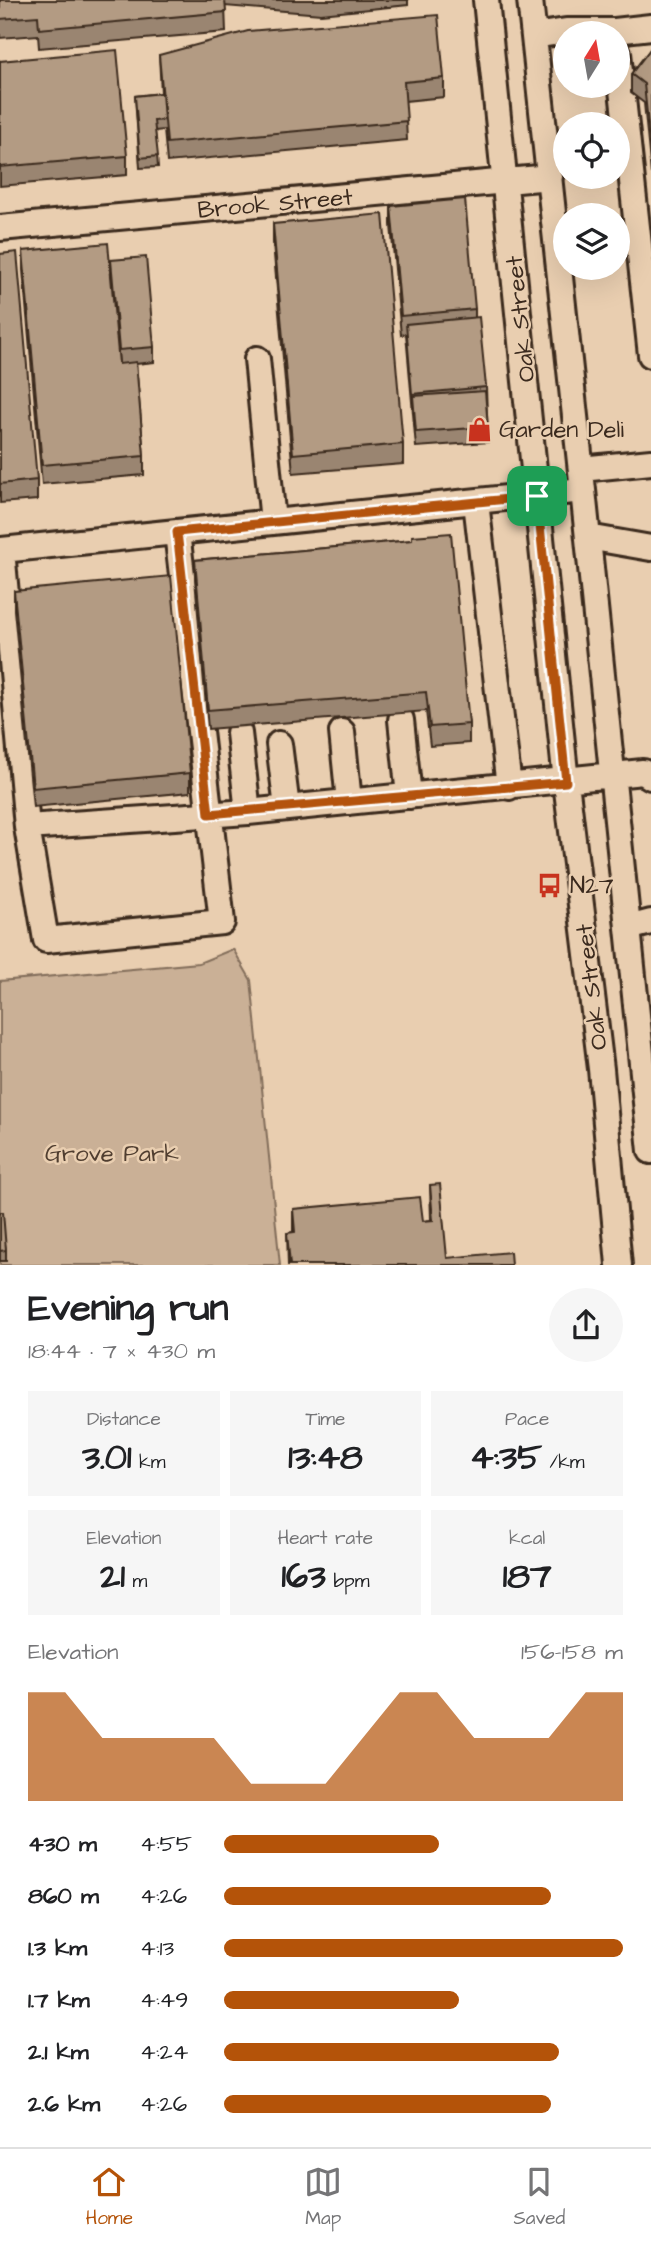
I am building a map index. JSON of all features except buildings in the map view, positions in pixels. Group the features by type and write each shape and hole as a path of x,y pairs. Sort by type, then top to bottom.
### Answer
{"street":[{"name":"Oak Street","path":"486,0 566,782 601,1069 620,1265"},
{"name":"Oak Street","path":"530,0 613,775 640,925 651,1151"},
{"path":"630,34 651,27"},
{"path":"534,36 553,33"},
{"path":"623,98 651,355"},
{"name":"Brook Street","path":"0,228 550,177"},
{"path":"257,359 273,522"},
{"path":"177,532 222,922 46,940 27,827 2,550 273,522 537,496 582,480 651,462"},
{"path":"476,502 509,787"},
{"path":"588,537 651,548"},
{"path":"401,720 410,796"},
{"path":"342,732 349,802"},
{"path":"239,733 248,812"},
{"path":"279,744 287,808"},
{"path":"27,827 248,812 566,782 648,771"}],"green space":[{"name":"Grove Park","path":"233,949 251,980 280,1265 0,1265 0,981 199,963"}],"place":[{"name":"Garden Deli","path":"479,429"},
{"name":"N27","path":"550,885"}],"route":[{"path":"537,496 566,782 209,814 177,532 537,496"}]}
